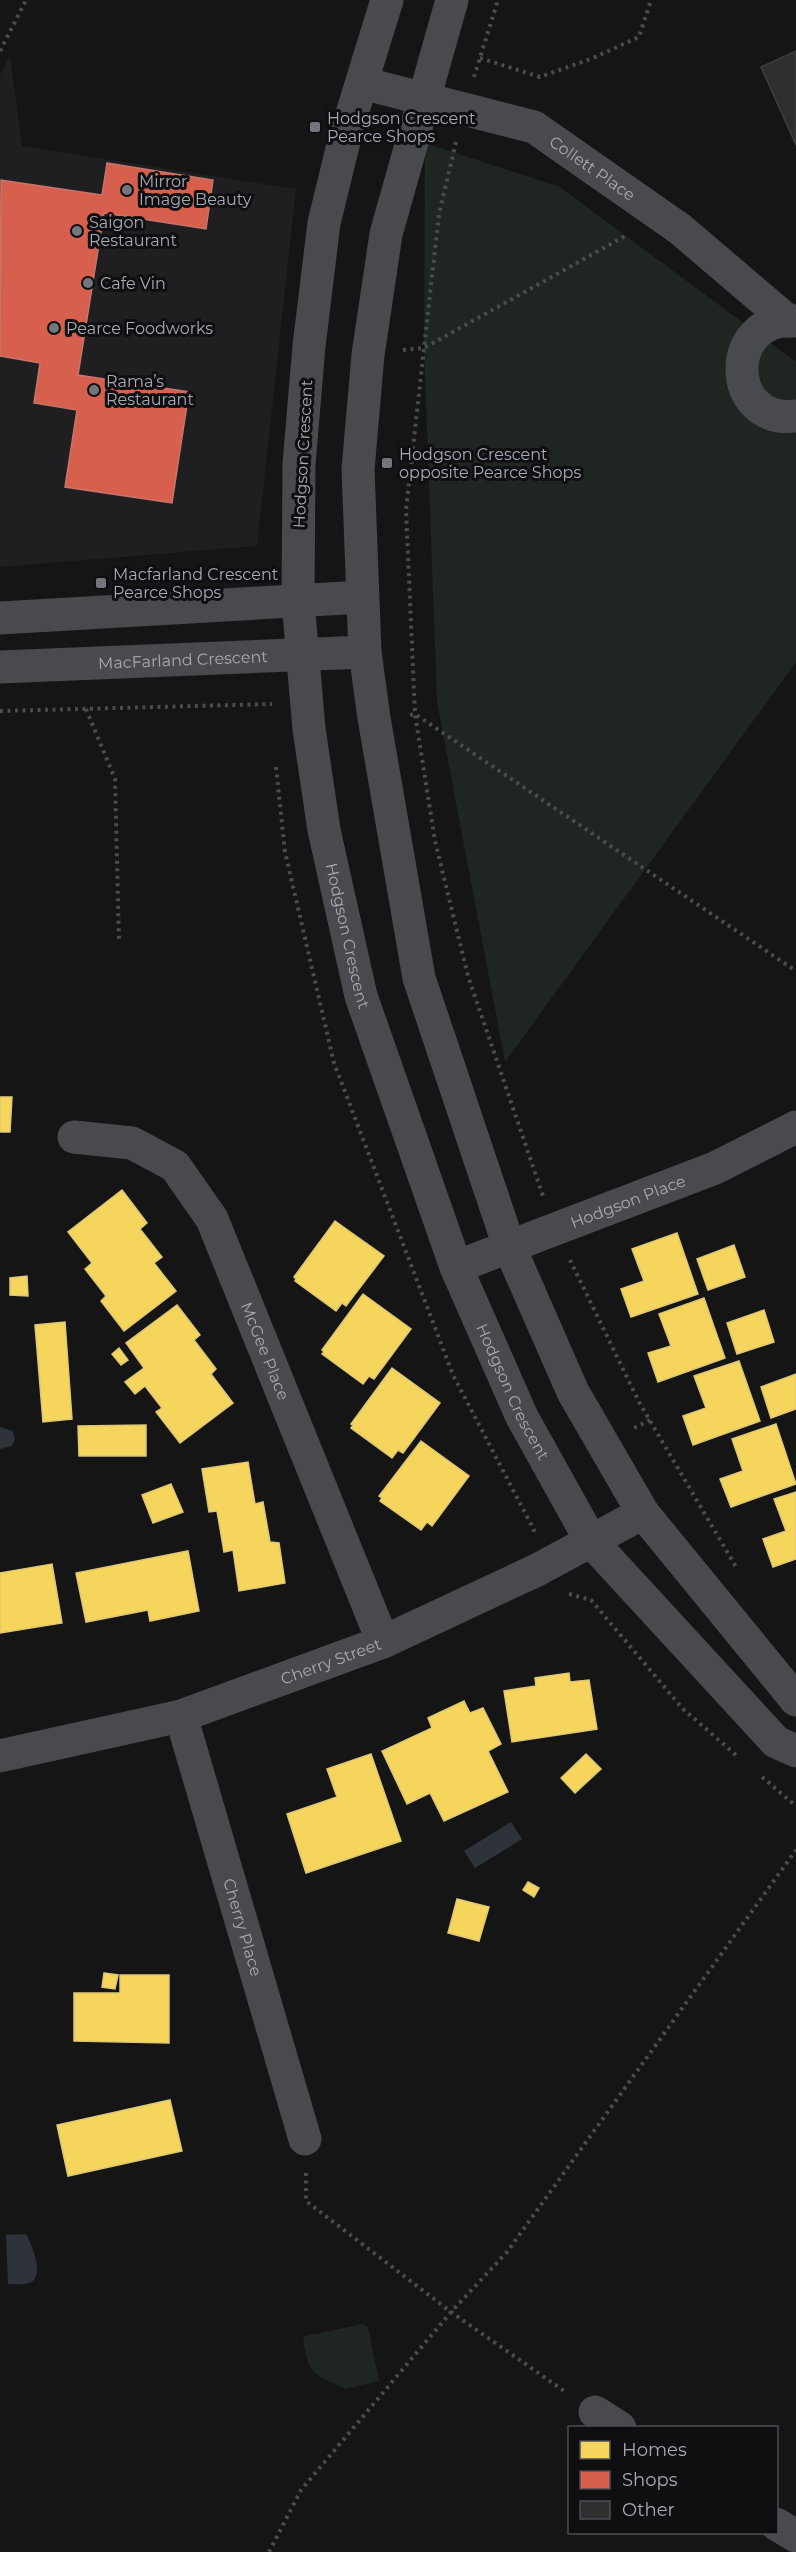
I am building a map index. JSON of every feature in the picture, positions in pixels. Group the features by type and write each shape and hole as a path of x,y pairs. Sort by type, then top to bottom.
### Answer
{"street":[{"name":"Hodgson Crescent","path":"387,0 346,133 324,223 309,346 299,464 298,601 309,729 324,830 361,996 456,1267 522,1417 591,1541 776,1742 796,1751"},
{"path":"452,0 386,234 368,355 358,469 365,652 374,718 419,978 509,1246 573,1392 643,1513 796,1700"},
{"name":"Collett Place","path":"362,83 534,127 661,216 792,321"},
{"name":"Collett Place","path":"792,321 772,324 758,332 747,345 741,360 741,376 746,392 769,414 785,418 796,416"},
{"path":"0,618 362,597"},
{"name":"MacFarland Crescent","path":"0,667 365,652"},
{"name":"Hodgson Place","path":"456,1267 715,1168 796,1127"},
{"name":"McGee Place","path":"74,1137 132,1143 175,1166 212,1219 383,1642"},
{"name":"Cherry Street","path":"0,1756 181,1716 383,1642 537,1570 643,1513"},
{"name":"Cherry Place","path":"181,1716 305,2139"},
{"path":"778,2525 796,2536"}],"path":[{"path":"0,51 26,0"},
{"path":"498,0 464,109 439,213 406,510 415,714 435,841 468,976 554,1228 639,1402 737,1569"},
{"path":"480,58 540,77 593,58 639,37 651,0"},
{"path":"368,355 424,348 661,216"},
{"path":"0,711 273,704 279,713"},
{"path":"86,709 115,779 119,941"},
{"path":"415,714 796,971"},
{"path":"269,2552 301,2490 451,2312 507,2252 796,1850"},
{"path":"305,2139 306,2201 451,2312 607,2420"}],"shaded area":[{"path":"10,56 22,146 296,189 257,546 0,567 0,75"},
{"path":"425,143 560,187 796,362 796,662 505,1062 437,702 424,348"},
{"path":"0,1427 13,1431 15,1440 12,1446 0,1449"},
{"path":"511,1822 522,1839 475,1868 464,1851"},
{"path":"26,2234 36,2261 37,2275 29,2283 8,2284 6,2235"},
{"path":"363,2324 368,2327 379,2381 346,2389 314,2372 305,2352 303,2340 305,2336"}],"building: Homes":[{"path":"0,1097 12,1097 10,1132 0,1132"},
{"path":"122,1190 147,1223 140,1229 162,1257 154,1263 176,1291 124,1331 101,1301 106,1296 85,1269 92,1263 68,1232"},
{"path":"335,1221 384,1256 346,1306 342,1303 336,1311 295,1281 294,1277"},
{"path":"677,1233 698,1294 631,1317 621,1289 644,1281 632,1249"},
{"path":"734,1245 745,1277 708,1290 697,1259"},
{"path":"27,1276 28,1296 10,1295 10,1278"},
{"path":"363,1294 411,1329 374,1379 369,1376 363,1384 322,1354 324,1352 322,1350"},
{"path":"704,1298 725,1358 658,1382 648,1353 671,1346 659,1314"},
{"path":"177,1305 200,1335 194,1340 216,1369 211,1374 233,1403 180,1443 156,1412 162,1408 145,1386 135,1394 125,1382 144,1368 126,1343"},
{"path":"764,1310 774,1342 737,1354 727,1323"},
{"path":"65,1322 72,1419 43,1422 35,1325"},
{"path":"119,1348 128,1360 121,1365 112,1354"},
{"path":"739,1361 760,1421 693,1445 683,1416 706,1408 694,1376"},
{"path":"392,1368 440,1403 403,1453 398,1450 392,1458 351,1428 353,1425 351,1424"},
{"path":"796,1374 796,1409 771,1418 761,1387"},
{"path":"776,1424 796,1484 731,1507 720,1479 743,1471 732,1439"},
{"path":"146,1425 146,1456 79,1456 78,1426"},
{"path":"421,1441 469,1476 432,1526 427,1522 421,1530 380,1501 382,1498 379,1496"},
{"path":"248,1462 255,1504 263,1502 270,1542 279,1543 285,1583 239,1591 233,1550 224,1552 217,1511 209,1512 202,1469"},
{"path":"171,1484 183,1512 153,1523 142,1495"},
{"path":"796,1492 796,1559 773,1567 763,1539 786,1531 774,1499"},
{"path":"188,1551 199,1611 150,1621 148,1610 86,1622 76,1573"},
{"path":"52,1564 62,1623 0,1633 0,1573"},
{"path":"569,1673 570,1682 589,1680 597,1729 512,1742 504,1691 536,1686 535,1678"},
{"path":"464,1701 470,1713 483,1708 501,1744 488,1751 508,1792 444,1821 430,1793 407,1804 382,1751 432,1728 428,1718"},
{"path":"371,1754 401,1841 306,1873 287,1814 337,1797 327,1769"},
{"path":"586,1754 601,1769 575,1793 561,1778"},
{"path":"528,1882 539,1888 534,1897 523,1890"},
{"path":"457,1899 489,1907 479,1941 448,1933"},
{"path":"104,1973 118,1975 115,1989 102,1987"},
{"path":"120,1975 169,1975 169,2043 74,2041 74,1993 120,1993"},
{"path":"170,2100 182,2151 68,2176 57,2125"}],"building: Shops":[{"path":"107,163 213,180 206,229 104,213 78,375 189,392 172,503 65,487 77,410 34,403 40,363 0,356 1,180 102,195"}],"building: Other":[{"path":"796,51 796,145 761,67"}],"place":[{"name":"Hodgson Crescent Pearce Shops","path":"315,127"},
{"name":"Mirror Image Beauty","path":"127,190"},
{"name":"Saigon Restaurant","path":"77,231"},
{"name":"Cafe Vin","path":"88,283"},
{"name":"Pearce Foodworks","path":"54,328"},
{"name":"Rama’s Restaurant","path":"94,390"},
{"name":"Hodgson Crescent opposite Pearce Shops","path":"387,463"},
{"name":"Macfarland Crescent Pearce Shops","path":"101,583"}]}
